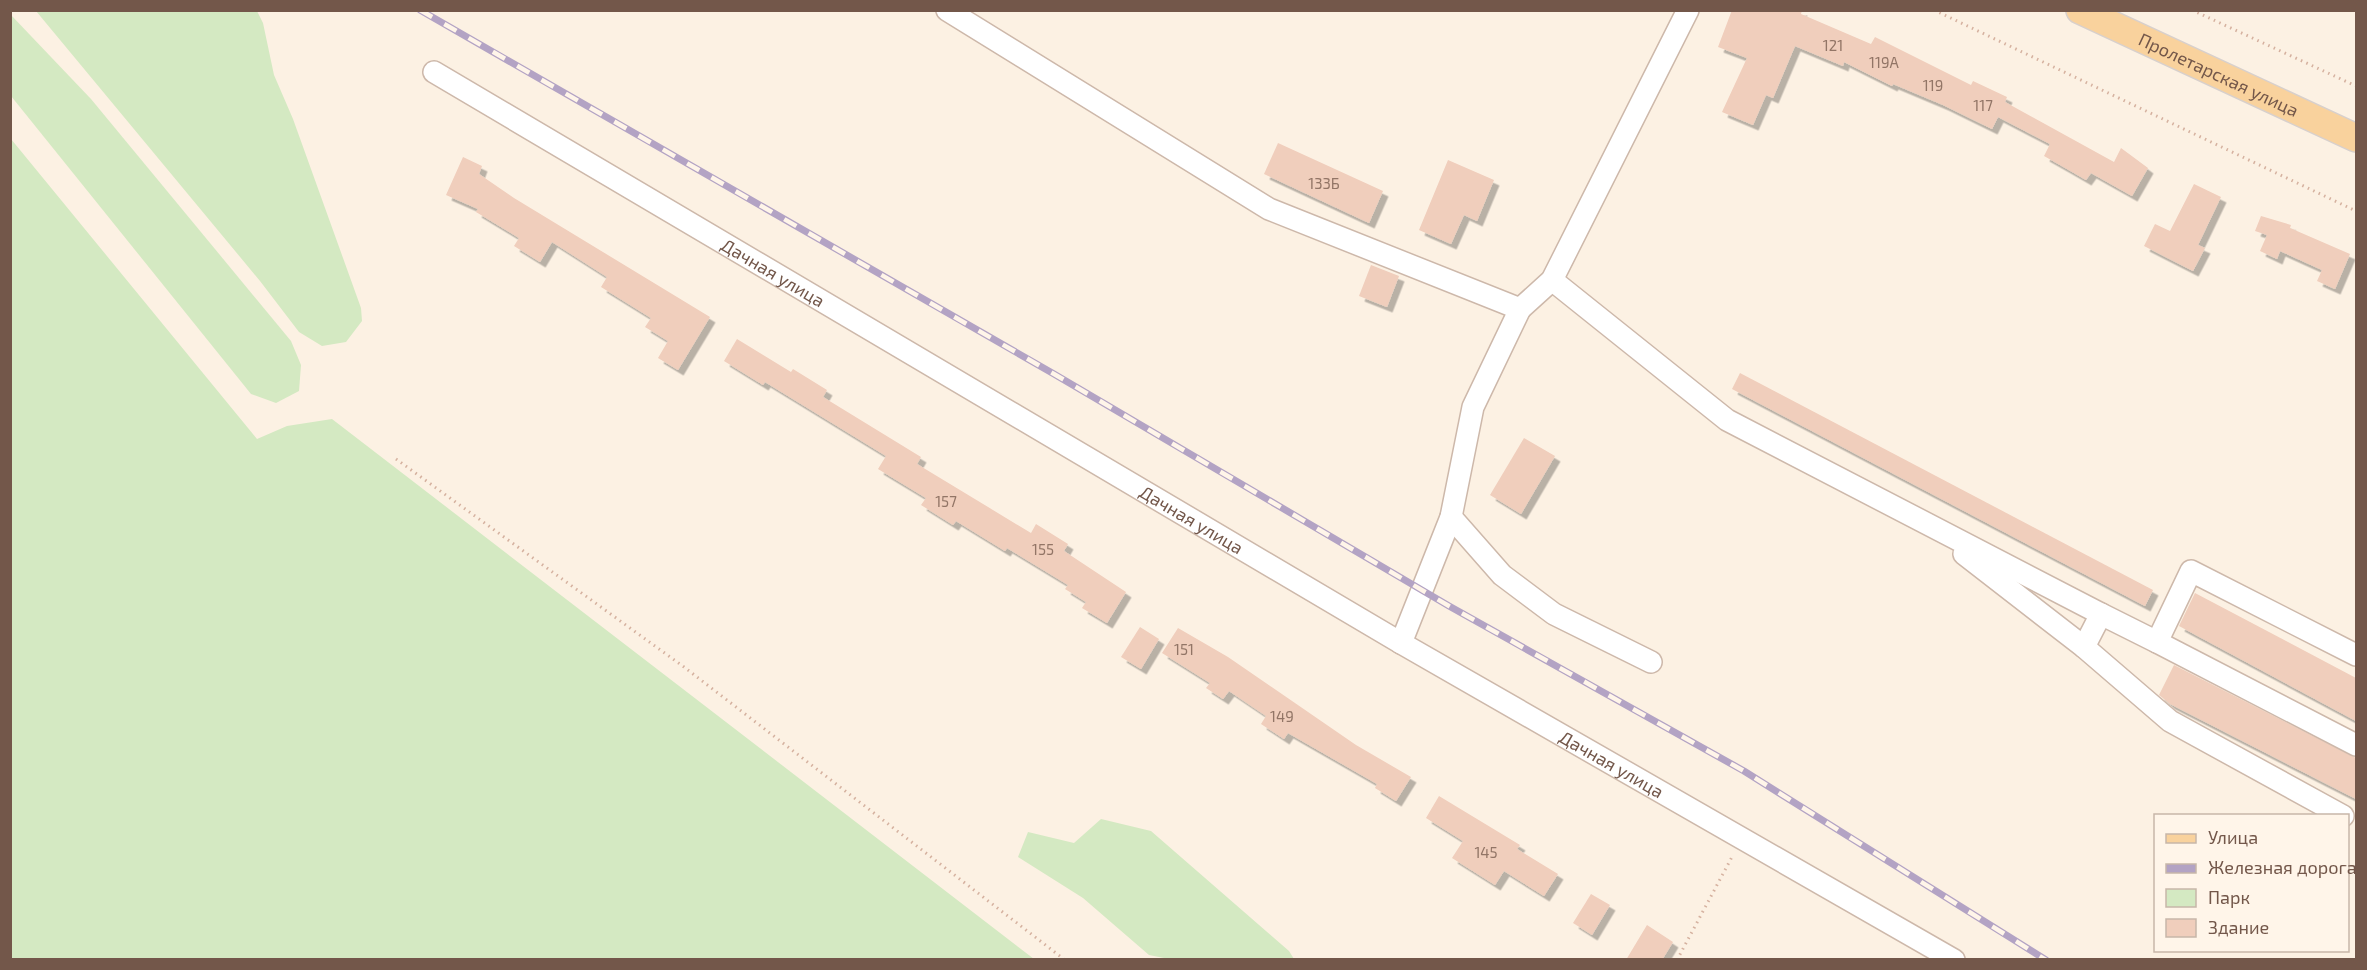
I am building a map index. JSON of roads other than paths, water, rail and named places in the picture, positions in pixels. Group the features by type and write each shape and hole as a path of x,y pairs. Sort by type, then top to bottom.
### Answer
{"main road":[{"name":"Пролетарская улица","path":"2080,10 2356,138"}],"street":[{"path":"946,10 1269,209 1520,309"},
{"path":"1401,643 1451,518 1473,408 1520,309 1552,280 1688,10"},
{"name":"Дачная улица","path":"434,72 1401,643 1954,960"},
{"path":"1552,280 1726,420 2356,745"},
{"path":"1451,518 1502,575 1554,614 1651,662"},
{"path":"1921,521 2084,647 2170,721 2339,814"},
{"path":"2157,642 2190,571 2356,655"},
{"path":"2084,647 2101,614"}],"railway":[{"path":"420,10 1054,374 1449,606 1744,771 2046,960"}]}
